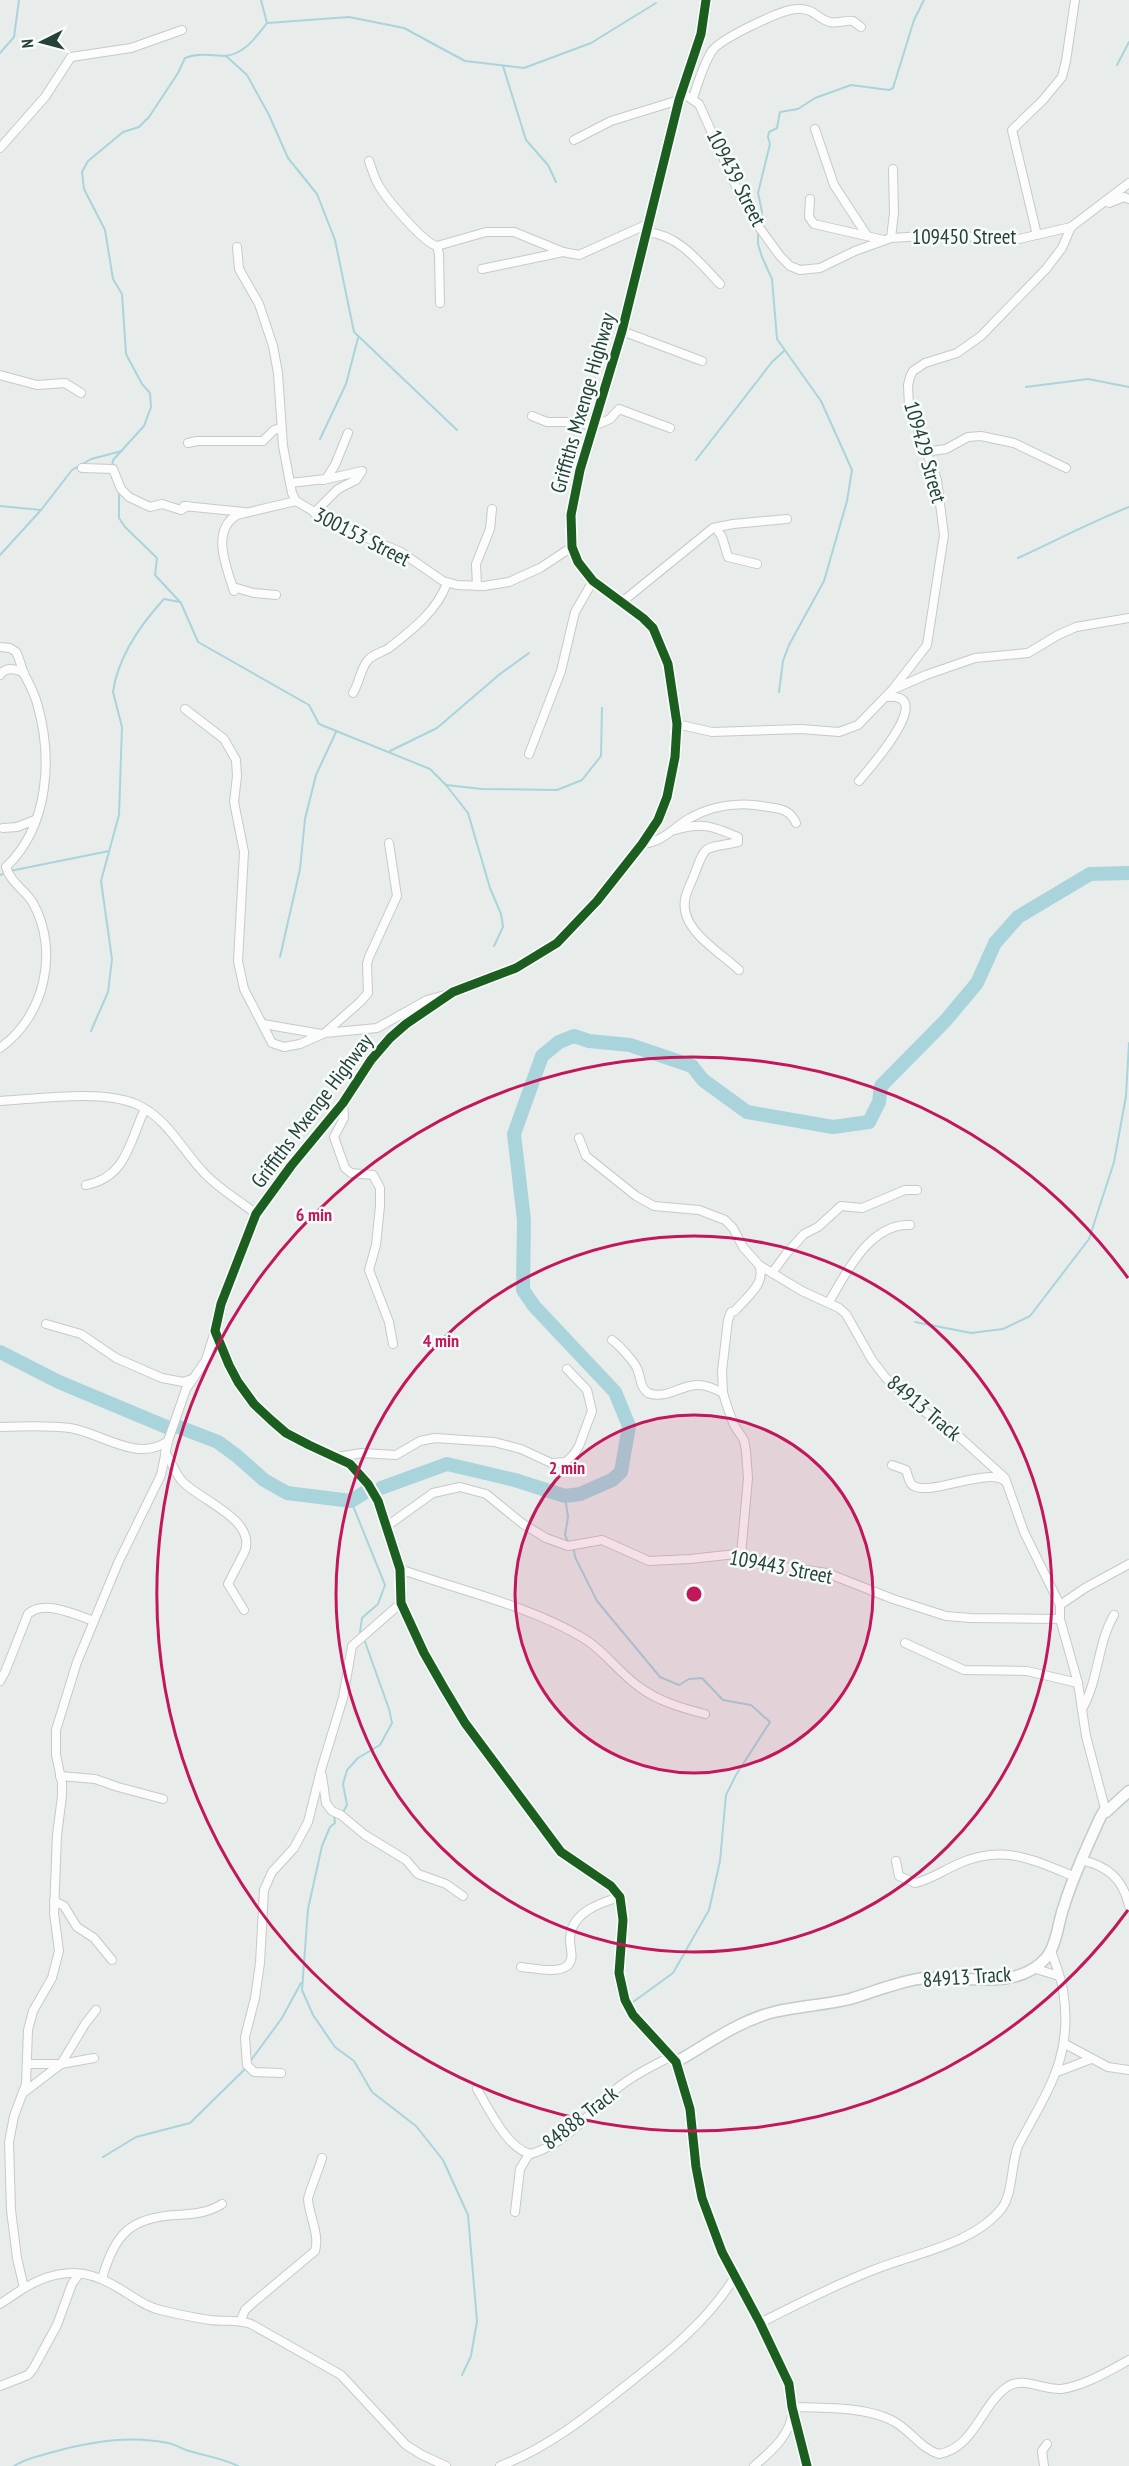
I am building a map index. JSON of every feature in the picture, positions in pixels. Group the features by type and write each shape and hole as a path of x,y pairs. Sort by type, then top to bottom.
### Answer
{"street":[{"name":"Griffiths Mxenge Highway","path":"215,1331 221,1304 256,1214 291,1166 343,1103 390,1038 453,992 516,968 557,943 597,901 642,844 657,820 667,797 675,757 677,724 672,684 660,640 643,618 593,580 578,562 572,548 570,532 573,497 622,331 680,96 701,34 706,0"},
{"name":"109450 Street","path":"1037,235 1012,130 1062,77 1075,0"},
{"path":"574,140 611,122 680,96 693,98 706,64 717,46 778,13 796,8 804,9 816,12 831,22 853,21 861,27"},
{"path":"0,148 45,97 71,57 131,48 182,30"},
{"name":"109439 Street","path":"693,98 704,113 750,214 780,256 790,266 800,270 820,268 888,239"},
{"path":"815,129 834,185 866,234"},
{"path":"369,161 378,185 419,235 436,246 486,232 514,232 563,252 579,255 648,228 666,235 690,253 720,284"},
{"path":"810,199 809,217 814,224 888,239 895,197 893,169"},
{"name":"109429 Street","path":"677,724 712,732 801,729 839,732 858,725 893,689 927,645 944,534 937,480 909,406 908,385 913,371 925,363 957,353 981,336 1046,269 1062,248 1071,227 1129,183"},
{"path":"1092,212 1120,197 1129,199"},
{"name":"109450 Street","path":"888,239 940,235 1009,239 1071,227"},
{"path":"436,246 439,254 440,303"},
{"name":"300153 Street","path":"237,247 239,269 259,304 273,346 280,390 281,428 290,483 296,501 338,526 401,552 447,583 497,585 523,577 572,548"},
{"path":"483,269 521,259 563,252"},
{"path":"622,331 702,361"},
{"path":"0,375 37,385 65,382 81,393"},
{"path":"532,416 547,422 574,422 594,426 610,419 619,409 670,429"},
{"path":"188,443 263,441 274,430 281,428"},
{"path":"323,480 335,465 348,433"},
{"path":"925,452 946,449 968,436 981,436 1014,442 1065,468"},
{"path":"82,468 113,469 120,488 128,497 150,507 162,504 181,510 185,506 248,512"},
{"path":"290,483 323,480 362,471 356,480 338,489 314,513"},
{"path":"276,595 233,589 223,546 224,530 232,517 296,501"},
{"path":"477,586 476,564 490,529 492,509"},
{"path":"622,602 703,535 716,528 733,524 787,519"},
{"path":"716,528 722,537 728,557 757,564"},
{"path":"529,754 564,662 575,612 593,580"},
{"path":"353,693 359,682 363,666 370,658 388,648 432,611 440,602 447,583"},
{"path":"893,689 975,658 1028,653 1058,634 1076,627 1129,618"},
{"path":"0,646 16,652 37,704 45,757 45,789 35,820 27,838 3,868 33,903 44,942 46,970 39,999 30,1018 0,1048"},
{"path":"0,675 2,671 11,669 24,673"},
{"path":"859,782 895,735 904,717 905,705 902,699 896,696 886,697"},
{"path":"185,709 224,739 236,760 234,802 244,852 238,962 244,989 272,1043 284,1047 300,1044 323,1034 368,993 369,957 397,896 388,843"},
{"path":"642,844 658,841 689,819 709,810 747,804 781,808 790,813 796,823"},
{"path":"3,828 17,827 35,820"},
{"path":"675,830 695,825 708,825 738,837 738,842 716,845 700,856 686,893 684,909 686,917 696,930 739,970"},
{"path":"263,1024 323,1034 377,1028 428,1000 453,992"},
{"path":"0,1101 58,1098 125,1100 145,1109 169,1130 206,1175 256,1214"},
{"path":"343,1103 344,1118 334,1137 343,1163 351,1173 373,1175 380,1188 376,1245 369,1270 389,1322 393,1344"},
{"path":"86,1185 107,1178 120,1166 145,1109"},
{"name":"84913 Track","path":"579,1138 586,1156 646,1202 667,1208 699,1210 725,1220 733,1227 743,1247 759,1264 802,1291 829,1302 846,1314 872,1360 886,1378 922,1410 953,1431 1005,1478 1024,1532 1060,1605 1060,1619 1078,1683 1086,1736 1103,1815 1081,1860 1064,1905 1051,1950 1033,1968 1016,1976 999,1979 917,1980 848,1999 773,2012 737,2027 674,2059"},
{"path":"772,1273 804,1234 818,1227 841,1206 862,1208 905,1190 917,1190"},
{"path":"829,1302 856,1256 867,1245 889,1228 910,1225"},
{"path":"741,1555 748,1478 746,1451 744,1440 734,1425 723,1393 722,1371 728,1320 731,1312 735,1311 759,1282 761,1270 759,1264"},
{"path":"46,1324 81,1334 116,1358 162,1378 183,1382 193,1378"},
{"path":"24,2288 12,2220 9,2142 14,2116 23,2093 28,2064 28,2030 33,2011 51,1978 58,1958 54,1901 62,1796 55,1742 60,1712 118,1563 161,1475 168,1441 186,1389 206,1360 215,1331"},
{"path":"215,1331 229,1365 254,1404 286,1433 337,1457 360,1473 378,1501 387,1526 400,1569 401,1603 424,1653 465,1722 561,1852 611,1886 620,1897 623,1920 619,1973 625,2000 633,2015 674,2059 690,2109 696,2167 702,2198 714,2234 789,2384 793,2417 786,2431 765,2457 754,2466"},
{"path":"612,1340 636,1365 643,1388 648,1394 663,1395 698,1385 723,1393"},
{"path":"337,1457 362,1453 396,1455 420,1441 435,1438 494,1442 521,1449 551,1463 566,1462 579,1446 592,1411 587,1390 567,1369"},
{"path":"0,1427 48,1427 78,1430 134,1449 162,1445 168,1441"},
{"path":"165,1452 183,1482 219,1507 236,1522 245,1534 245,1551 228,1584 244,1610"},
{"path":"892,1466 906,1470 912,1485 916,1487 992,1477 1004,1479 1010,1490"},
{"name":"109443 Street","path":"387,1526 433,1493 460,1487 486,1494 523,1524 561,1545 573,1546 602,1540 649,1561 741,1555 778,1566 826,1573 893,1599 946,1616 1060,1619"},
{"path":"1060,1605 1085,1588 1129,1564"},
{"path":"400,1569 552,1621 585,1639 642,1689 676,1706 705,1714"},
{"path":"281,2073 254,2072 247,2065 245,2037 255,1998 260,1964 263,1899 272,1872 304,1833 343,1698 352,1646 401,1603"},
{"path":"0,1681 28,1614 32,1611 55,1609 94,1621"},
{"path":"1082,1709 1090,1695 1102,1643 1114,1615"},
{"path":"905,1643 964,1670 975,1672 1028,1671 1078,1683"},
{"path":"321,1770 326,1803 332,1811 406,1860 418,1874 446,1884 463,1896"},
{"path":"60,1776 95,1779 163,1799"},
{"path":"1103,1815 1129,1791"},
{"path":"896,1861 899,1876 915,1883 969,1859 989,1854 1013,1855 1075,1877"},
{"path":"1081,1860 1110,1871 1120,1881 1129,1906"},
{"path":"521,1967 554,1970 566,1967 571,1959 572,1930 582,1914 594,1906 620,1897"},
{"path":"54,1901 64,1906 77,1928 94,1938 112,1960"},
{"path":"760,2323 876,2269 943,2247 993,2216 1005,2202 1013,2159 1057,2072 1065,2044 1065,2011 1059,1976 1051,1950"},
{"path":"1033,1968 1059,1976"},
{"path":"23,2093 61,2064 96,2010"},
{"path":"1065,2044 1108,2067 1129,2070"},
{"path":"28,2064 61,2064 94,2058"},
{"name":"84888 Track","path":"477,2090 513,2144 529,2154 554,2143 591,2115 623,2084 674,2059"},
{"path":"1057,2072 1091,2059"},
{"path":"0,2142 9,2142"},
{"path":"515,2212 520,2169 529,2154"},
{"path":"241,2320 246,2310 254,2302 315,2252 315,2236 308,2196 322,2158"},
{"path":"102,2279 110,2254 120,2237 133,2225 161,2216 202,2212 222,2204"},
{"path":"0,2304 48,2275 66,2272 102,2279 155,2309 213,2320 241,2320 340,2375 406,2445 441,2465"},
{"path":"0,2386 28,2375 33,2369 57,2325 72,2284 79,2274"},
{"path":"500,2466 574,2427 663,2356 711,2311 735,2277"},
{"path":"792,2407 831,2408 882,2416 898,2424 921,2445 939,2454 956,2448 1008,2386 1022,2383 1062,2389 1108,2372 1129,2360"},
{"path":"792,2407 807,2466"},
{"path":"1044,2466 1042,2451 1047,2444"}],"waterway":[{"path":"0,53 14,37 19,0"},
{"path":"112,467 113,460 144,426 151,407 150,393 142,384 126,354 122,294 113,279 105,230 84,189 82,172 88,161 123,132 139,127 149,117 178,73 185,58 199,55 230,55 248,45 267,23 261,0"},
{"path":"760,224 762,212 758,193 770,144 769,132 777,128 780,112 798,109 815,98 851,85 889,90 893,88 914,20 924,0"},
{"path":"268,23 349,17 404,28 465,61 524,68 591,43 656,3"},
{"path":"1117,65 1129,42"},
{"path":"226,56 247,75 269,115 288,158 317,194 335,240 354,332 457,430"},
{"path":"503,66 526,140 548,165 556,182"},
{"path":"758,229 758,244 772,279 777,339 821,401 852,470 847,501 824,581 789,645 783,661 779,692"},
{"path":"320,439 346,384 358,338"},
{"path":"696,460 772,362 784,351"},
{"path":"1026,387 1088,379 1129,387"},
{"path":"0,555 41,510 72,470 91,459 122,451"},
{"path":"119,490 119,518 125,527 157,558 155,575 181,603 198,642 309,705 319,724 430,769 446,785 468,813 490,888 501,914 503,927 494,946"},
{"path":"0,506 41,510"},
{"path":"1018,558 1129,507"},
{"path":"91,1031 108,992 112,959 101,881 119,815 122,727 113,692 125,654 139,630 164,599 180,602"},
{"path":"390,751 437,728 500,674 529,653"},
{"path":"446,785 482,789 557,790 582,780 601,756 602,708"},
{"path":"280,957 300,869 305,819 316,775 336,732"},
{"path":"10,871 109,851"},
{"path":"381,1488 447,1464 515,1480 565,1496 580,1494 612,1480 621,1472 629,1426 615,1392 534,1306 523,1290 524,1220 514,1134 542,1056 559,1042 574,1036 589,1041 630,1045 692,1066 703,1080 747,1112 833,1127 869,1122 879,1102 881,1086 946,1020 977,983 995,943 1018,917 1090,874 1129,873"},
{"path":"915,1322 971,1333 1003,1329 1030,1316 1089,1239 1114,1162 1126,1096 1129,1043"},
{"path":"0,1352 59,1382 169,1428"},
{"path":"179,1427 218,1442 264,1480 287,1493 351,1501 367,1491"},
{"path":"565,1496 568,1517 565,1535 569,1544"},
{"path":"351,1501 385,1585 378,1604 362,1618 360,1632 363,1635"},
{"path":"574,1550 575,1557 597,1601 660,1677 679,1685 689,1679 702,1678 723,1700 751,1705 770,1722 726,1795 720,1861 709,1910 673,1973 633,2002"},
{"path":"343,1812 347,1805 343,1784 347,1770 358,1758 380,1745 392,1723 364,1639"},
{"path":"334,1816 335,1823 330,1827 322,1846 308,1909 302,1990 313,2015 335,2047 354,2061 372,2092 416,2126 443,2160 468,2215 477,2321 471,2356 462,2375"},
{"path":"249,2063 282,2018 301,1983"},
{"path":"103,2157 136,2137 190,2123 246,2068"},
{"path":"14,2466 23,2461 81,2445 125,2440 171,2444 238,2466"}],"cycle path":[{"path":"706,0 701,34 679,100 622,331 580,470 571,515 572,547 578,562 593,581 653,628 668,664 677,724 675,757 667,797 658,820 642,844 597,901 557,943 516,968 453,992 406,1024 371,1060 343,1103 291,1166 256,1214 221,1304 215,1331 238,1382 254,1404 286,1433 350,1464 368,1484 378,1501 400,1569 401,1603 424,1653 465,1723 561,1852 611,1886 620,1897 623,1920 619,1973 625,2000 633,2015 676,2062 690,2109 696,2167 702,2198 722,2252 789,2384 792,2407 807,2466"}]}
